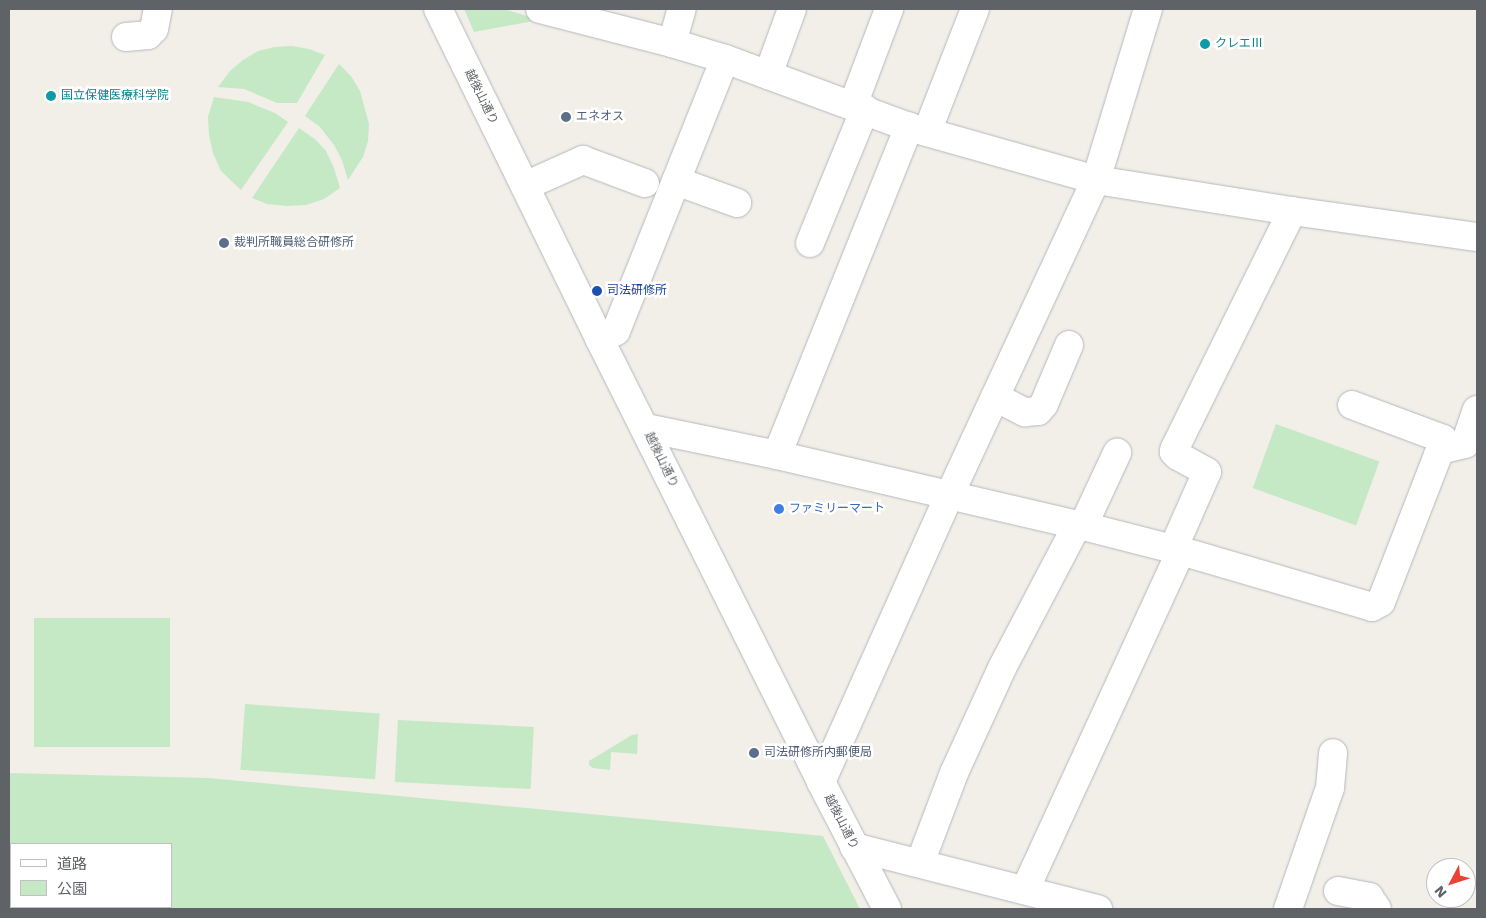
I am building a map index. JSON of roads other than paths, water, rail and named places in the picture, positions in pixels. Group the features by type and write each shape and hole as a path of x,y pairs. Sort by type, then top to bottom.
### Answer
{"street":[{"path":"126,37 148,35 154,29 158,9"},
{"name":"越後山通り","path":"438,9 599,338 646,428 821,782 887,909"},
{"path":"540,9 672,42 725,59 918,129 1096,180 1292,211 1477,237"},
{"path":"672,42 682,9"},
{"path":"768,75 792,9"},
{"path":"810,243 859,107 889,9"},
{"path":"777,455 918,129 974,9"},
{"path":"821,782 950,494 1096,180 1148,9"},
{"path":"599,338 616,330 725,59"},
{"path":"525,186 583,160 645,183"},
{"path":"676,181 737,203"},
{"path":"1025,890 1177,550 1207,472 1178,456 1174,452 1175,448 1292,211"},
{"path":"995,397 1025,412 1038,410 1044,404 1069,346"},
{"path":"1352,405 1442,439 1448,448"},
{"path":"646,428 950,494 1080,526 1177,550 1372,607 1377,606 1381,602 1440,451 1465,444 1477,410"},
{"path":"920,863 954,773 1002,668 1080,526 1117,453"},
{"path":"1288,909 1330,788 1333,753"},
{"path":"854,847 1098,909"},
{"path":"1338,891 1369,897 1377,909"}],"place":[{"name":"クレエⅢ","path":"1205,44"},
{"name":"国立保健医療科学院","path":"51,96"},
{"name":"エネオス","path":"566,117"},
{"name":"裁判所職員総合研修所","path":"224,243"},
{"name":"司法研修所","path":"597,291"},
{"name":"ファミリーマート","path":"779,509"},
{"name":"司法研修所内郵便局","path":"754,753"}]}
